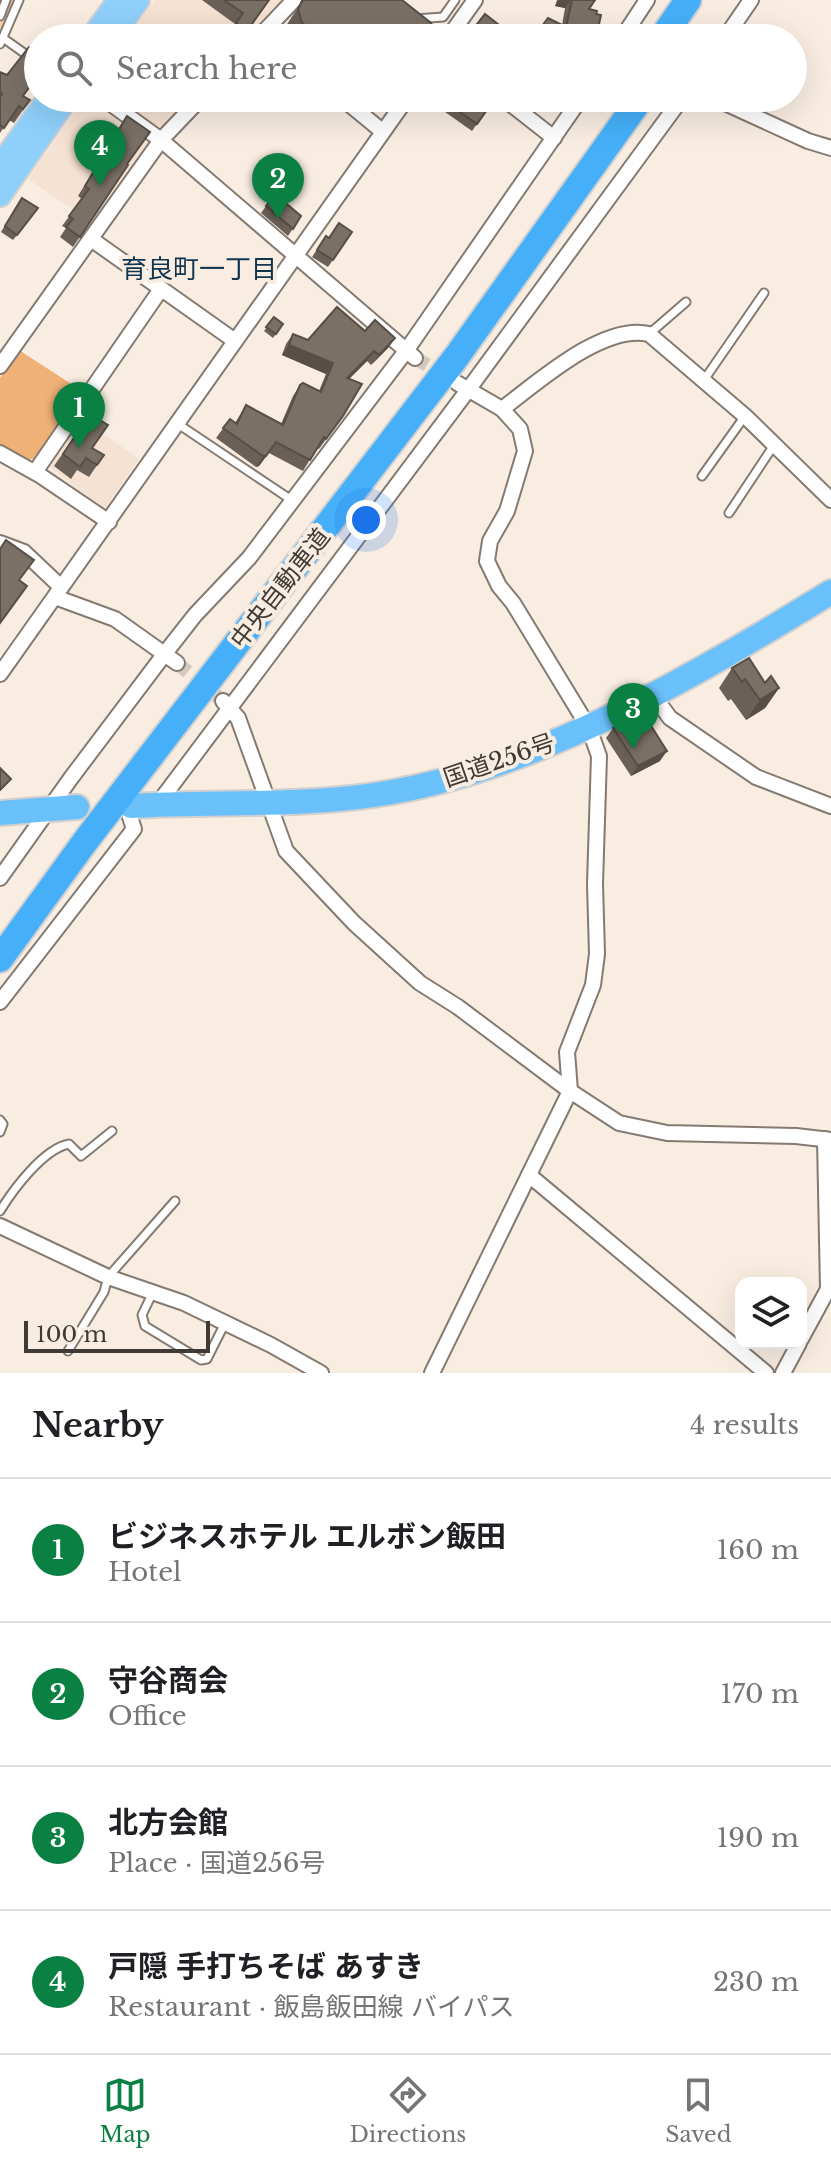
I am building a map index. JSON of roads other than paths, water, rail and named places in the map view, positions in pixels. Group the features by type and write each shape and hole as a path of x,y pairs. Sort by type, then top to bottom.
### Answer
{"highway":[{"path":"672,24 688,0"},
{"path":"692,24 708,0"},
{"name":"中央自動車道","path":"0,928 68,835 450,339 611,112"},
{"name":"中央自動車道","path":"0,959 84,843 457,356 631,112"},
{"name":"国道256号","path":"142,806 342,799 416,787 493,765 589,728 653,695 831,592"},
{"path":"0,813 77,807"}],"main road":[{"path":"102,24 119,0"},
{"path":"121,24 138,0"},
{"path":"0,166 39,112"},
{"path":"0,195 57,112"}],"street":[{"path":"273,24 294,0"},
{"path":"458,24 475,0"},
{"path":"631,24 647,0"},
{"path":"735,24 751,0"},
{"path":"401,17 410,24"},
{"path":"122,112 161,140 410,355"},
{"path":"0,366 161,140 188,112"},
{"path":"359,112 382,131"},
{"path":"0,674 396,112"},
{"path":"521,112 554,138"},
{"path":"0,878 195,615 249,558 410,355 572,112"},
{"path":"0,1002 134,829 130,817 227,705 462,386 671,112"},
{"path":"745,112 831,148"},
{"path":"91,239 235,341"},
{"path":"35,472 161,289"},
{"path":"502,409 554,369 610,338 639,331 649,334 745,416 831,500"},
{"path":"432,1373 570,1091 567,1052 593,985 597,954 595,884 599,756 589,728 513,603 499,586 487,561 490,541 507,511 525,451 520,429 502,409 462,386"},
{"path":"0,453 35,472 109,522"},
{"path":"0,543 24,552 58,592 115,619 166,652 177,663"},
{"path":"653,695 670,718 756,777 831,806"},
{"path":"227,705 238,718 286,851 354,923 420,983 619,1123 667,1133 796,1136 828,1140 828,1289 807,1328"},
{"path":"529,1175 766,1373"},
{"path":"0,1226 108,1277 184,1303 321,1373"},
{"path":"783,1373 796,1349"}],"lane":[{"path":"0,16 6,0"},
{"path":"19,0 1,41 24,55"},
{"path":"401,17 443,17 455,0"},
{"path":"704,380 764,293"},
{"path":"649,334 686,302"},
{"path":"702,476 745,416"},
{"path":"177,424 293,501"},
{"path":"729,513 774,445"},
{"path":"0,1120 3,1124 0,1132"},
{"path":"0,1211 15,1187 58,1146 69,1144 81,1156 112,1131"},
{"path":"68,1351 104,1292 108,1277 175,1201"},
{"path":"153,1292 142,1315 145,1326 201,1360 207,1359 225,1323"}],"waterway":[{"path":"0,29 12,0"}],"tunnel":[{"path":"415,358 446,376"},
{"path":"177,663 223,701"}],"place":[{"name":"戸隠 手打ちそば あすき","path":"100,186"},
{"name":"守谷商会","path":"278,219"},
{"name":"ビジネスホテル エルボン飯田","path":"79,448"},
{"name":"北方会館","path":"633,749"}],"district":[{"name":"育良町一丁目","path":"199,269"}]}
